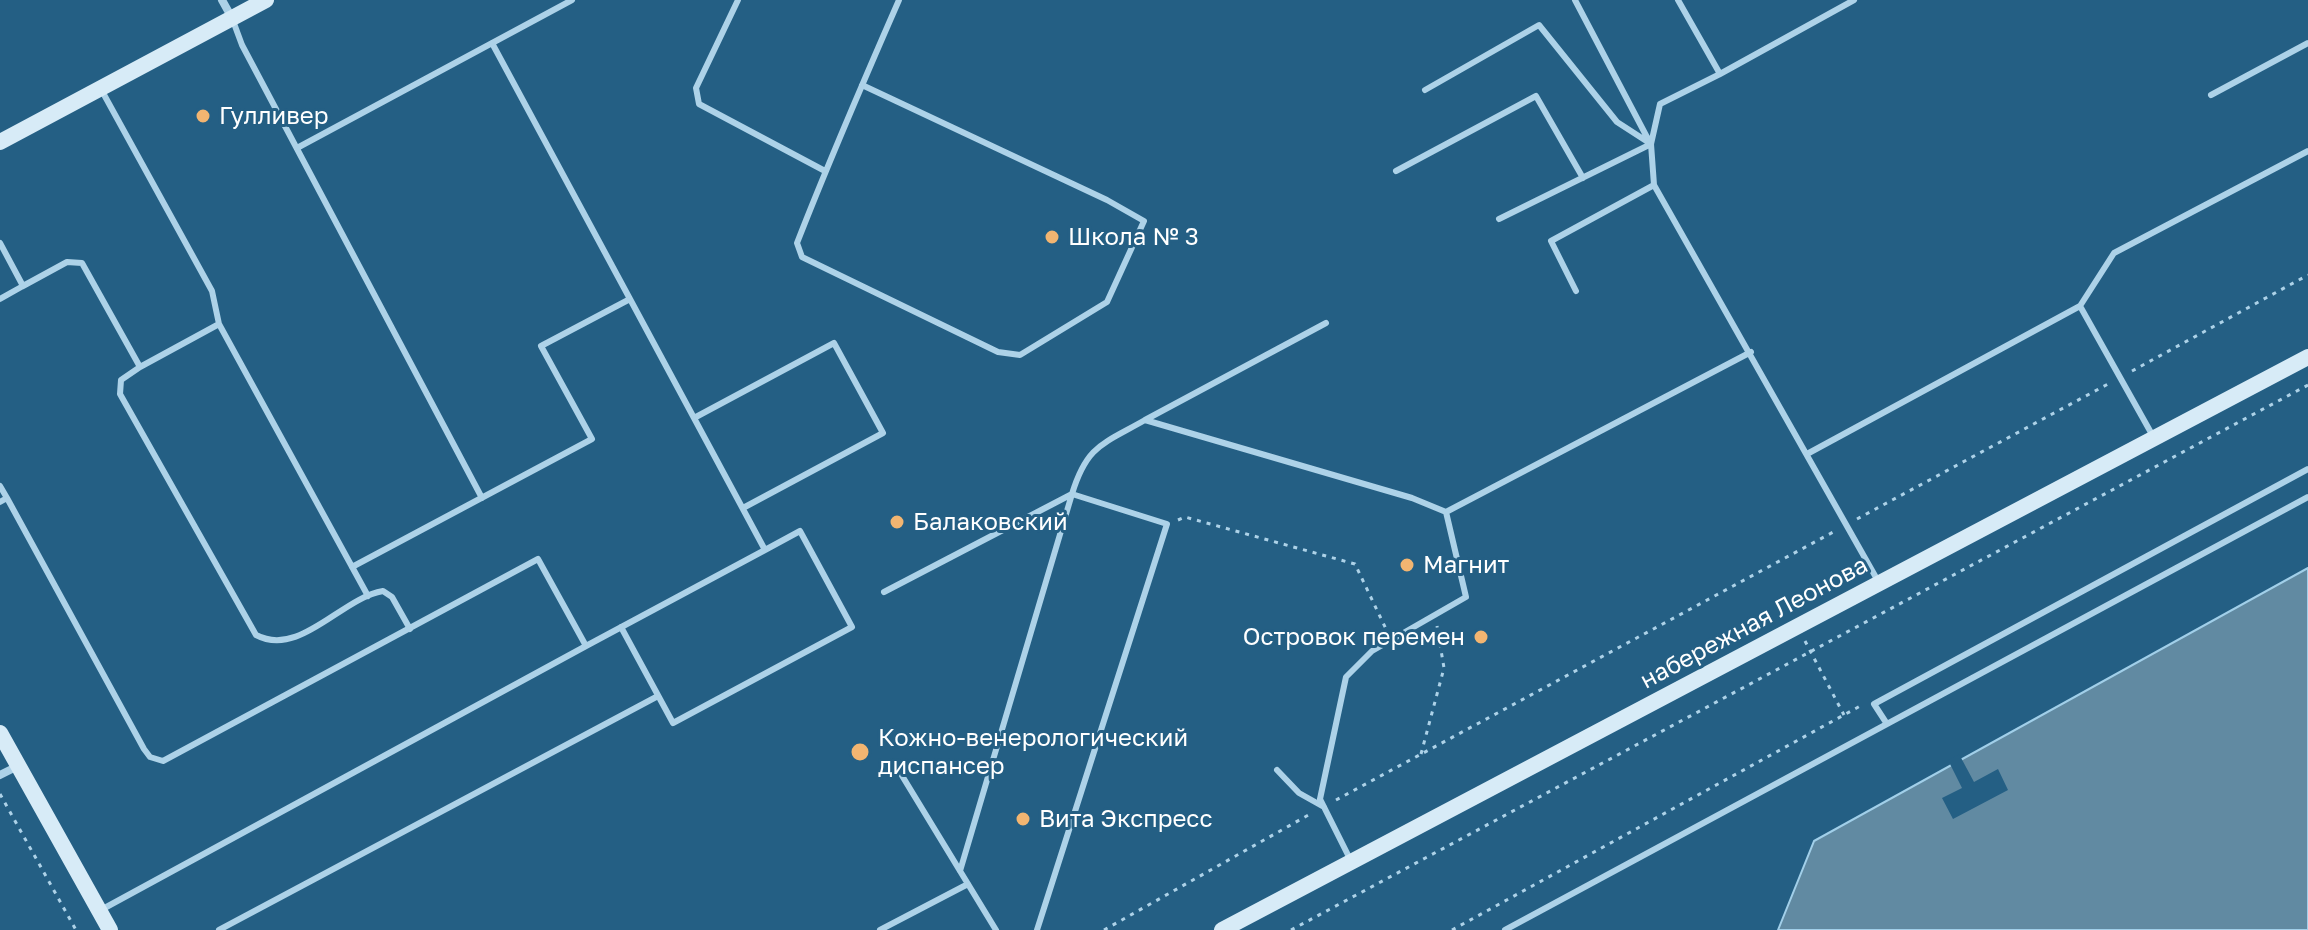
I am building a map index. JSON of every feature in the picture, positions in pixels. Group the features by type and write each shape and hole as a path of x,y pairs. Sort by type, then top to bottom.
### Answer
{"main road":[{"path":"0,142 266,0"},
{"name":"набережная Леонова","path":"1222,930 2308,357"},
{"path":"0,733 110,930"}],"street":[{"path":"222,0 232,18"},
{"path":"0,775 18,766"}],"lane":[{"path":"297,148 572,0"},
{"path":"738,0 696,88 699,104 825,171"},
{"path":"862,85 1107,200 1144,221 1107,302 1020,355 998,352 802,257 797,243 825,171 862,85 899,0"},
{"path":"1575,0 1651,144"},
{"path":"1678,0 1720,74"},
{"path":"1854,0 1660,104 1651,144 1654,185 1880,584"},
{"path":"232,18 297,148 482,498"},
{"path":"1425,90 1539,25 1617,122 1651,144"},
{"path":"492,43 765,550"},
{"path":"2211,95 2308,43"},
{"path":"100,88 212,291 219,324 368,596"},
{"path":"1396,171 1536,96 1583,178"},
{"path":"1499,219 1651,144"},
{"path":"1807,454 2080,306 2114,253 2308,151"},
{"path":"1576,291 1551,241 1654,185"},
{"path":"0,243 23,286"},
{"path":"0,299 67,262 82,263 140,367"},
{"path":"352,567 592,439 541,346 630,299"},
{"path":"2080,306 2154,438"},
{"path":"960,871 1080,468 1091,451 1326,323"},
{"path":"219,324 121,380 120,394 256,635 267,641 292,638 368,596 383,591 389,593 410,629"},
{"path":"694,418 834,343 855,381 883,433 743,508"},
{"path":"1446,512 1751,352"},
{"path":"1145,420 1412,498 1446,512"},
{"path":"1887,724 1874,704 2308,469"},
{"path":"0,486 3,500 144,749 150,757 163,761 538,559 586,646"},
{"path":"884,592 1072,494 1167,524 1037,930"},
{"path":"1505,930 2308,497"},
{"path":"1352,863 1320,799 1346,677 1372,651 1466,597 1446,512"},
{"path":"99,911 621,627 800,531 852,627 673,723 621,627"},
{"path":"219,930 658,696"},
{"path":"1277,770 1299,793 1324,807"},
{"path":"901,774 996,930"},
{"path":"880,930 968,884"}],"path":[{"path":"1104,930 1421,754 2308,275"},
{"path":"1291,930 2308,385"},
{"path":"1167,524 1185,517 1355,564 1391,640"},
{"path":"1421,754 1444,668 1435,615"},
{"path":"1799,626 1809,653 1844,715"},
{"path":"0,794 76,930"}],"water":[{"path":"2308,568 2308,930 1778,930 1814,841"}],"pier":[{"path":"1959,754 1974,782 1998,769 2008,790 1953,819 1942,798 1962,788 1948,760"}],"place":[{"name":"Гулливер","path":"203,116"},
{"name":"Школа № 3","path":"1052,237"},
{"name":"Балаковский","path":"897,522"},
{"name":"Магнит","path":"1407,565"},
{"name":"Островок перемен","path":"1481,637"},
{"name":"Кожно-венерологический диспансер","path":"860,752"},
{"name":"Вита Экспресс","path":"1023,819"}]}
